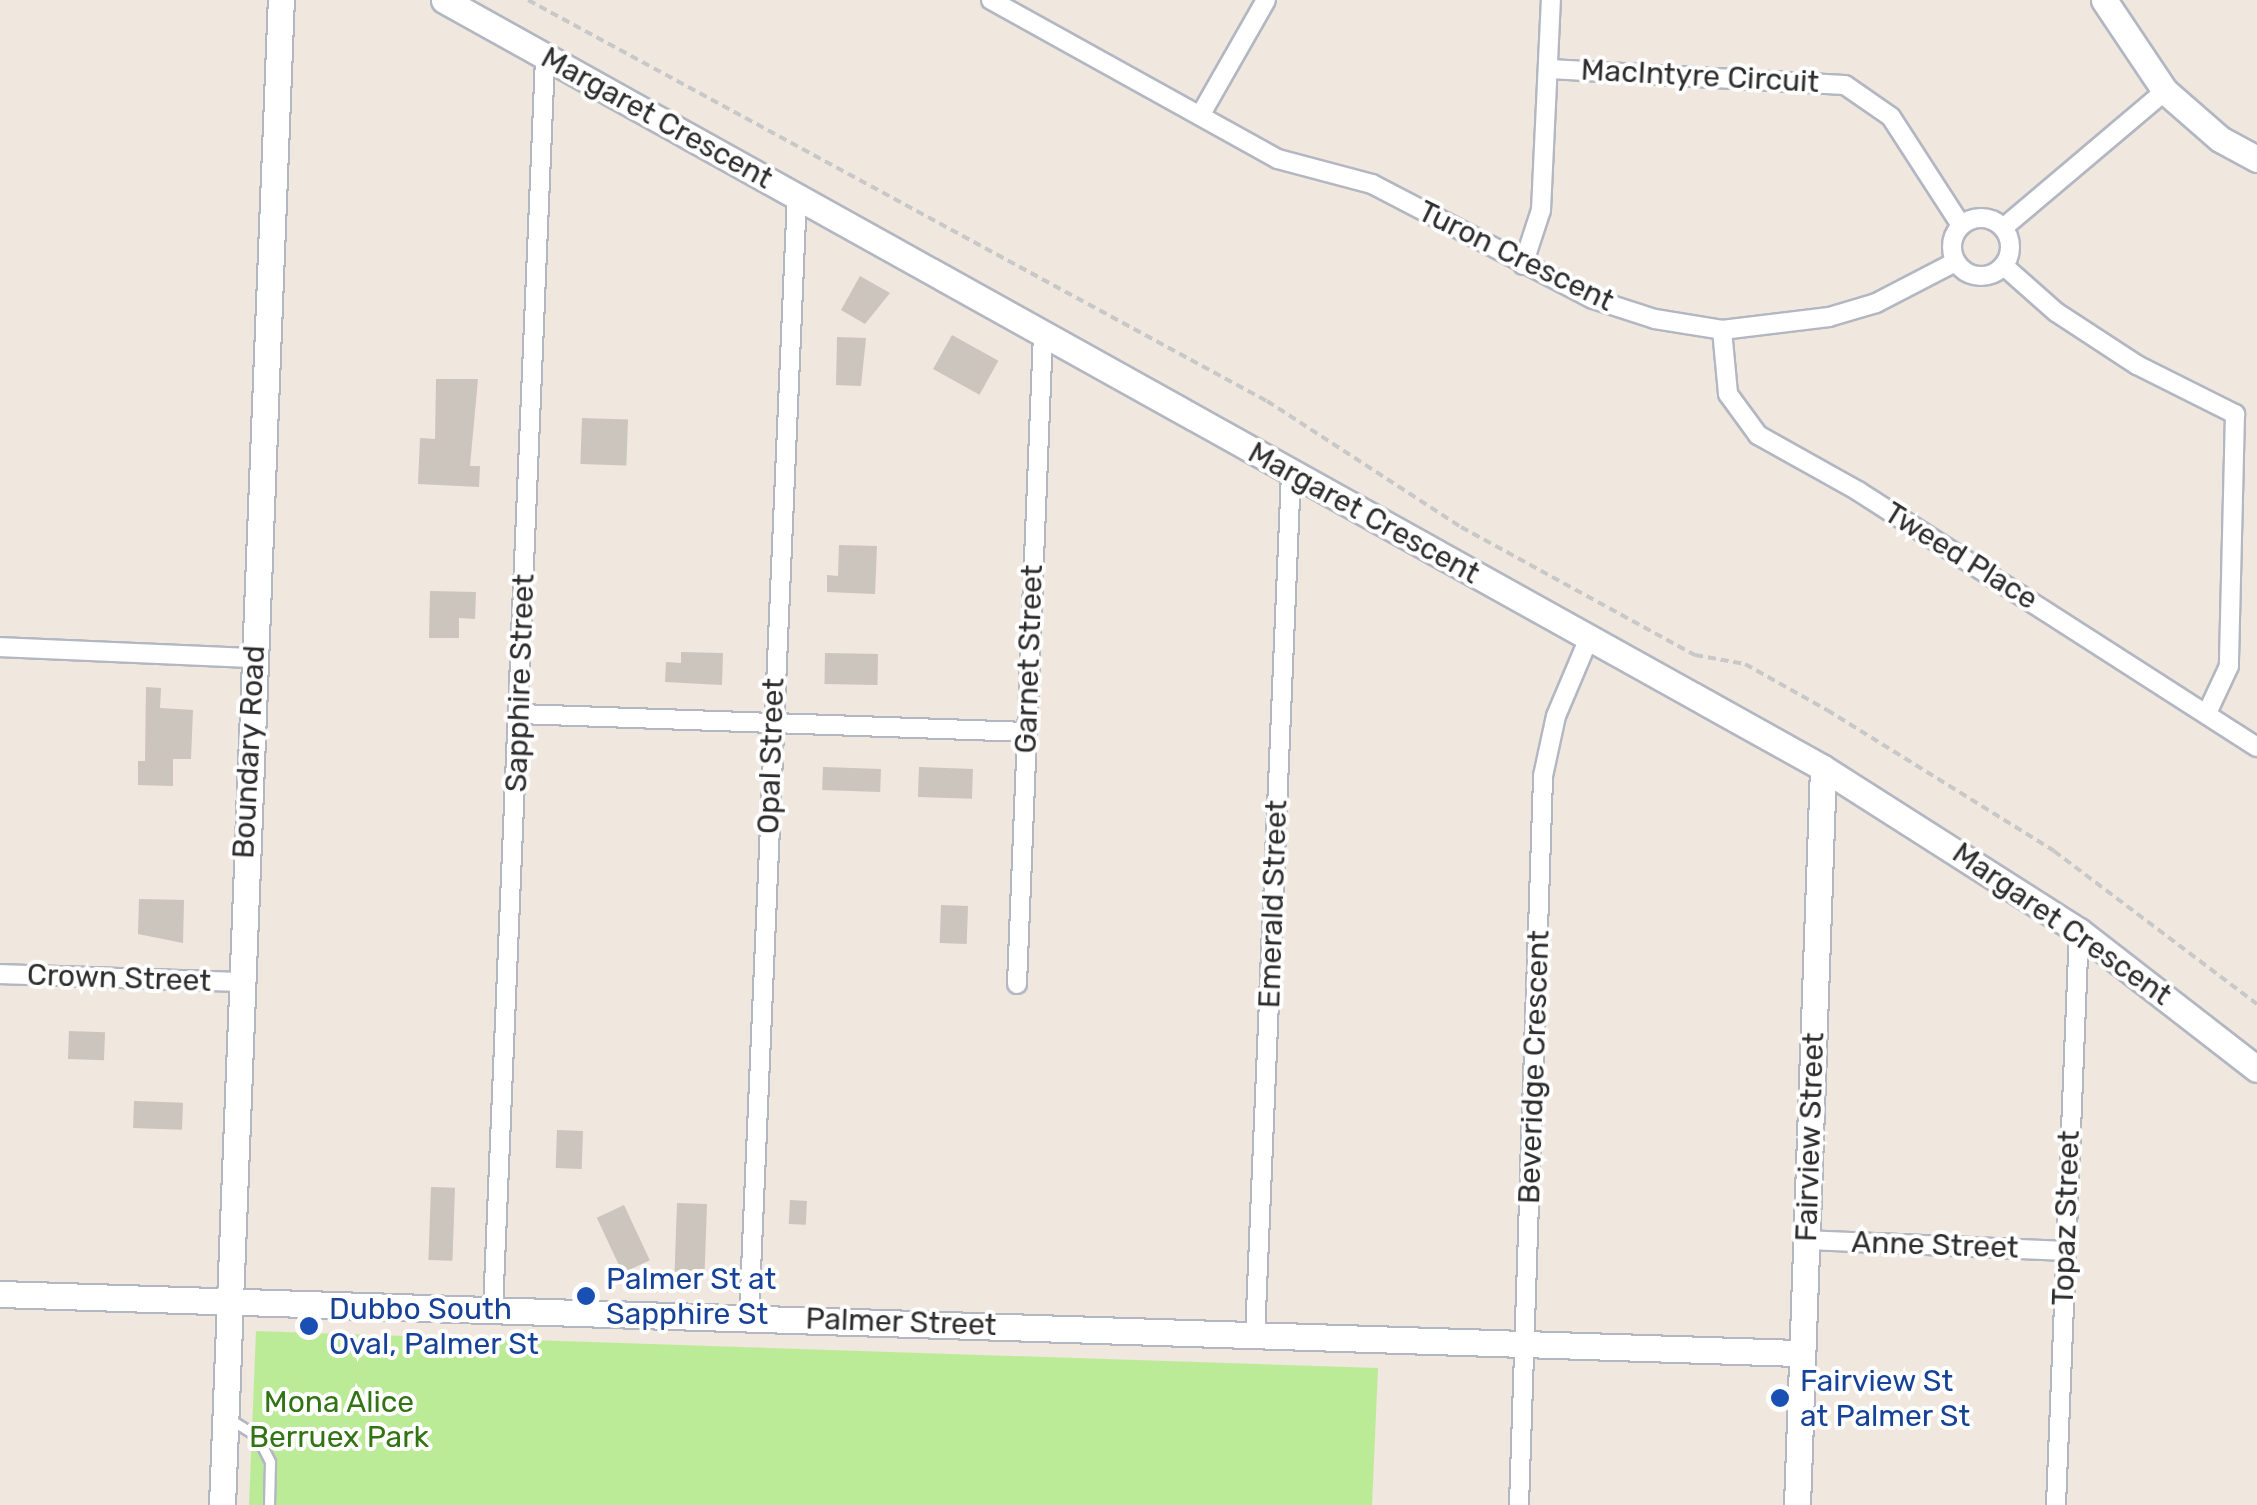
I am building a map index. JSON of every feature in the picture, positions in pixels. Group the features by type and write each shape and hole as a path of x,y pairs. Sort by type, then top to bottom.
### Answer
{"street":[{"name":"Boundary Road","path":"222,1505 238,982 281,0"},
{"name":"Margaret Crescent","path":"444,0 1823,768 2080,931 2257,1069"},
{"name":"Turon Crescent","path":"991,0 1278,160 1372,184 1522,265 1624,309 1722,330 1829,317 1876,303 1955,262"},
{"path":"1201,114 1266,0"},
{"path":"1522,265 1542,210 1551,0"},
{"path":"2104,0 2161,87 2220,138 2257,158"},
{"name":"Sapphire Street","path":"493,1310 545,56"},
{"name":"MacIntyre Circuit","path":"1548,68 1845,85 1891,117 1961,225"},
{"path":"2003,228 2109,132 2110,123 2161,87"},
{"name":"Opal Street","path":"749,1317 797,196"},
{"path":"1982,218 2003,228 2010,247 2004,266 1978,277 1955,262 1952,243 1961,225 1982,218"},
{"path":"2004,266 2056,312 2137,365 2240,410 2229,666 2208,710"},
{"name":"Tweed Place","path":"1722,330 1728,394 1758,434 2208,710 2257,747"},
{"name":"Garnet Street","path":"1017,984 1043,334"},
{"name":"Emerald Street","path":"1255,1336 1291,472"},
{"name":"Beveridge Crescent","path":"1520,1505 1544,776 1556,716 1589,638"},
{"path":"0,647 253,658"},
{"path":"519,714 1026,732"},
{"name":"Fairview Street","path":"1797,1505 1823,768"},
{"name":"Topaz Street","path":"2056,1505 2080,931"},
{"name":"Crown Street","path":"0,974 238,982"},
{"name":"Anne Street","path":"1806,1240 2064,1251"},
{"name":"Palmer Street","path":"0,1294 1801,1353"}],"lane":[{"path":"225,1417 257,1436 270,1462 269,1505"}],"path":[{"path":"528,0 1267,401 1460,527 1695,655 1745,664 1827,710 2054,852 2257,1004"}],"green space":[{"name":"Mona Alice Berruex Park","path":"256,1331 1378,1368 1372,1505 249,1505"}],"building":[{"path":"860,276 890,293 865,324 841,310"},
{"path":"952,335 998,361 979,395 933,369"},
{"path":"837,337 866,338 861,386 836,385"},
{"path":"436,379 478,379 470,466 480,466 479,487 418,484 420,438 435,439"},
{"path":"582,418 628,420 626,466 580,464"},
{"path":"839,545 877,546 875,594 827,592 827,575 838,576"},
{"path":"430,591 476,592 475,619 459,618 459,638 429,638"},
{"path":"681,652 723,653 722,685 665,682 666,662 681,663"},
{"path":"825,653 878,654 877,685 824,684"},
{"path":"146,687 161,688 160,708 193,710 191,759 173,759 173,786 138,785 138,761 145,761"},
{"path":"823,767 881,769 880,792 822,790"},
{"path":"919,767 973,769 972,799 918,797"},
{"path":"139,899 184,900 183,943 138,934"},
{"path":"941,905 968,906 967,944 940,943"},
{"path":"69,1031 105,1032 104,1060 68,1059"},
{"path":"134,1101 183,1103 182,1130 133,1128"},
{"path":"557,1130 583,1131 582,1169 556,1168"},
{"path":"431,1187 455,1188 452,1261 428,1260"},
{"path":"790,1200 807,1201 806,1225 789,1224"},
{"path":"677,1203 707,1204 705,1273 675,1272"},
{"path":"624,1205 650,1260 623,1273 597,1218"}],"place":[{"name":"Palmer St at Sapphire St","path":"586,1296"},
{"name":"Dubbo South Oval, Palmer St","path":"309,1326"},
{"name":"Fairview St at Palmer St","path":"1780,1398"}]}
